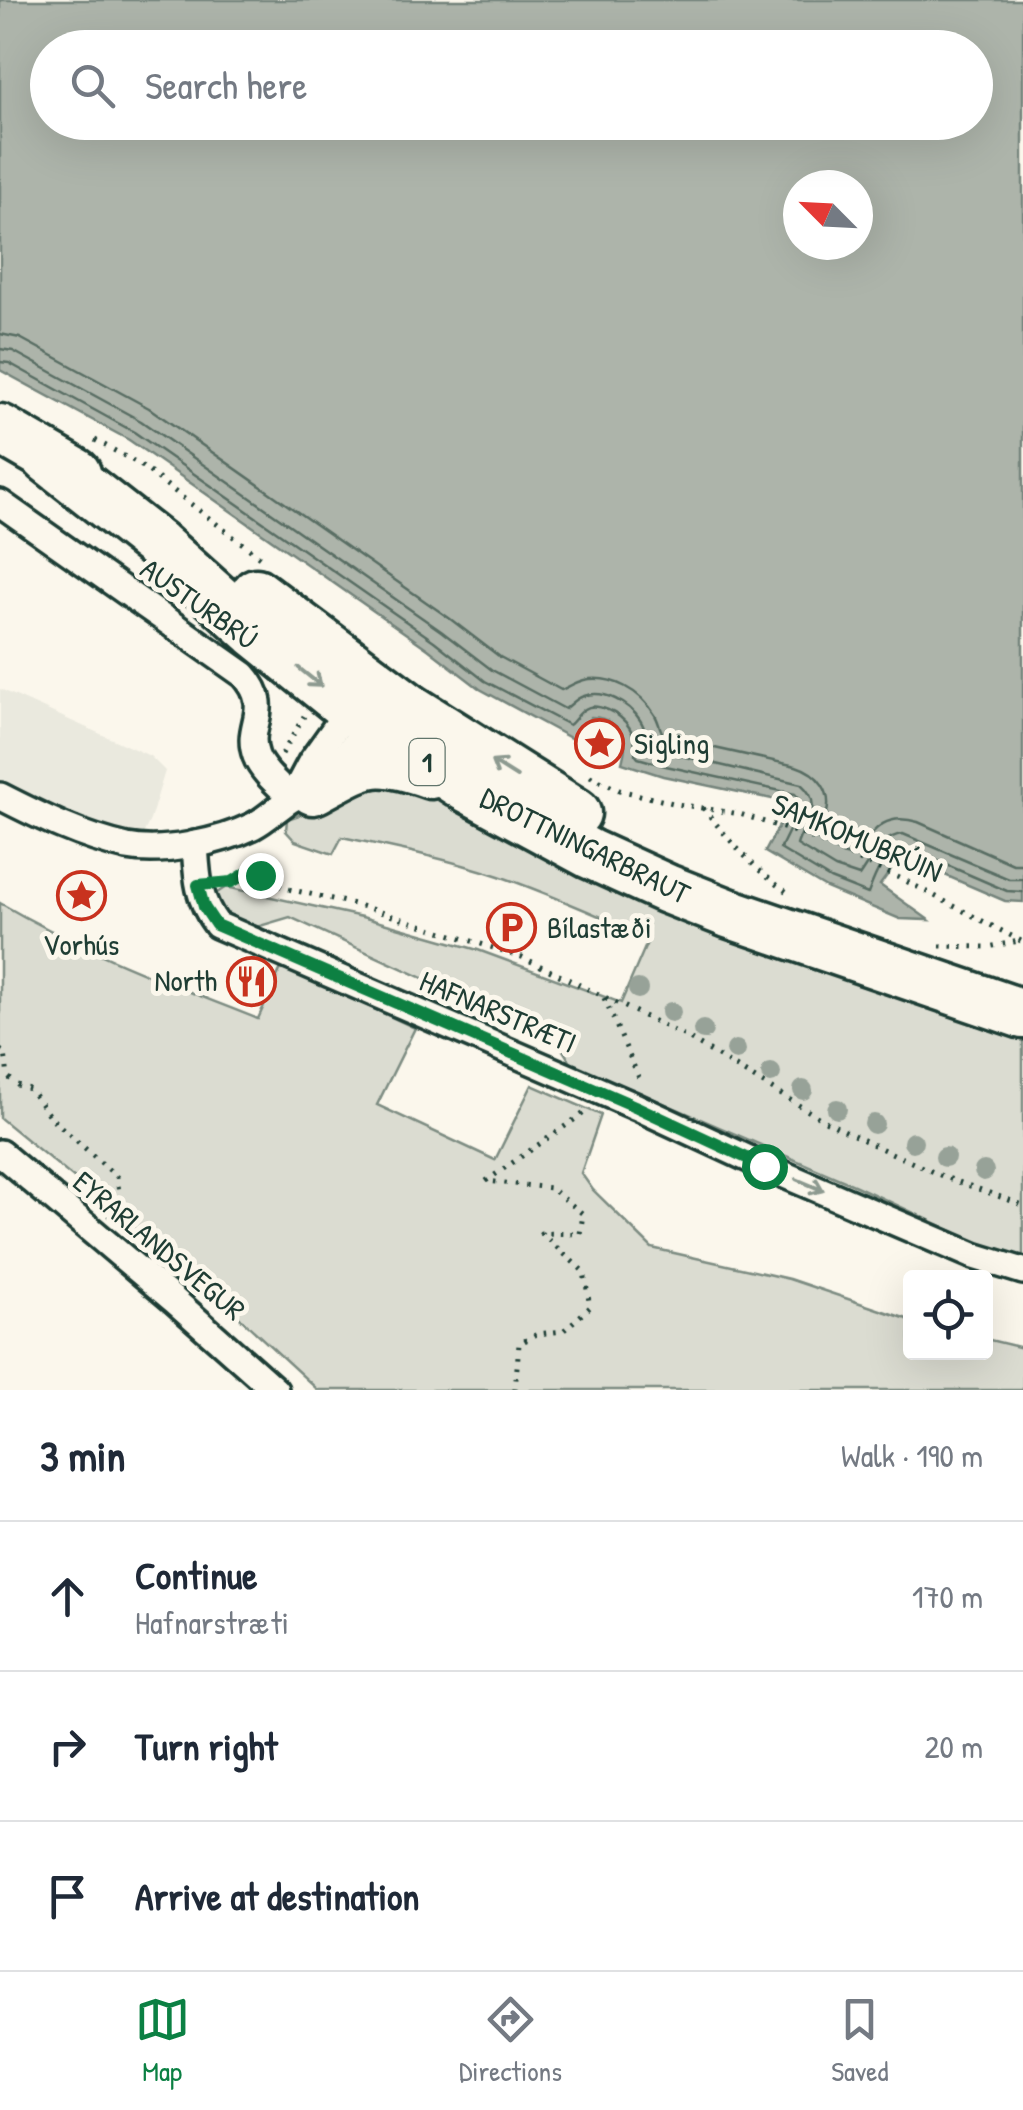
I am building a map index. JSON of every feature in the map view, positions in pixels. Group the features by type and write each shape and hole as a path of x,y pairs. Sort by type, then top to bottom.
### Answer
{"highway":[{"name":"DROTTNINGARBRAUT","path":"0,430 67,447 158,545 255,632 358,703 466,787 527,822 667,889 728,913 1023,1014"},
{"name":"DROTTNINGARBRAUT","path":"358,703 441,730 617,836 869,960"},
{"path":"302,794 354,768 385,761 466,787"}],"street":[{"name":"AUSTURBRÚ","path":"0,503 244,675 257,689 260,708 255,754 268,772 302,794"},
{"path":"0,796 50,822 130,848 156,849 222,838 253,826 302,794 311,762 358,703"},
{"name":"HAFNARSTRÆTI","path":"195,844 198,885 204,907 216,925 764,1166 974,1256 1023,1271"},
{"name":"EYRARLANDSVEGUR","path":"0,1153 275,1390"}],"path":[{"path":"67,447 139,464 273,567"},
{"path":"268,772 290,744 358,703"},
{"name":"SAMKOMUBRÚIN","path":"587,775 620,790 740,814 804,836 957,906 1022,941"},
{"path":"704,808 767,879 796,898"},
{"path":"198,885 232,882 253,869 284,888 358,905 522,956 682,1036 807,1111 864,1140 942,1176 1023,1205"},
{"path":"934,945 988,947 1022,941"},
{"path":"604,996 645,1092"},
{"path":"0,1050 5,1053 8,1077 30,1090 50,1117 117,1177 119,1192 113,1210"},
{"path":"514,1390 519,1344 537,1334 563,1331 590,1307 584,1272 541,1233 580,1234 582,1214 551,1188 486,1180 587,1111 596,1090"}],"shaded area":[{"path":"0,689 150,756 165,771 150,820 134,853 0,782"},
{"path":"378,770 1023,1029 1023,1258 980,1244 626,1087 576,1071 556,1039 290,917 250,929 223,917 214,895 226,887 362,917 478,950 621,1003 649,938 480,870 342,837 333,854 295,841 286,831 287,819 327,806"},
{"path":"0,903 94,952 258,1019 282,966 415,1028 377,1105 495,1160 532,1085 601,1115 581,1173 652,1248 789,1279 903,1318 903,1360 993,1360 993,1341 1023,1348 1023,1390 318,1390 201,1282 0,1118"}],"water":[{"path":"0,0 1023,0 1023,902 1005,901 901,856 880,885 929,920 900,919 826,888 765,852 791,803 663,776 622,763 624,740 609,721 591,717 574,740 480,689 129,440 0,370"}],"place":[{"name":"Sigling","path":"599,744"},
{"name":"Vorhús","path":"81,896"},
{"name":"Bílastæði","path":"512,928"},
{"name":"North","path":"252,981"}],"route":[{"path":"260,875 253,869 232,882 198,885 204,907 216,925 764,1166"}]}
